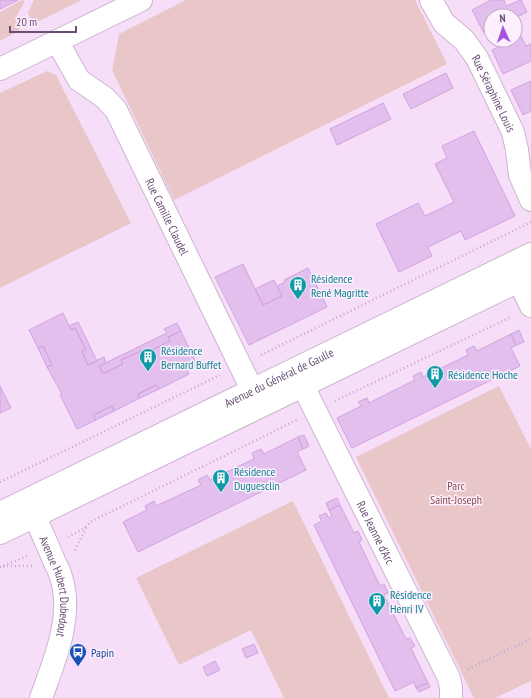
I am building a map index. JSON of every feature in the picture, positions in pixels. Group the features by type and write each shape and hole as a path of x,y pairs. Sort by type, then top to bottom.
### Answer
{"street":[{"path":"0,69 142,0"},
{"name":"Rue Séraphine Louis","path":"431,0 444,22 471,48 484,71 513,132 520,175 531,200"},
{"name":"Rue Camille Claudel","path":"57,41 79,80 105,98 116,110 256,398"},
{"name":"Avenue du Général de Gaulle","path":"299,378 531,254"},
{"path":"524,310 525,278"},
{"name":"Avenue du Général de Gaulle","path":"31,508 256,398 525,278"},
{"name":"Rue Jeanne d'Arc","path":"299,378 450,688"},
{"path":"0,512 31,508"},
{"path":"0,533 31,508"},
{"name":"Avenue Hubert Dubedout","path":"31,508 64,586 65,608 59,646 41,698"}],"path":[{"path":"0,482 240,366 531,222"},
{"path":"0,567 83,529 92,521 524,310"},
{"path":"450,688 531,639"}],"shaded area":[{"path":"0,0 531,0 531,698 0,698"}],"green space":[{"path":"22,0 25,1 16,17 20,30 0,41 0,12"},
{"path":"34,0 82,0 33,24 28,13"},
{"path":"186,0 415,0 447,64 174,200 112,70 119,34"},
{"path":"47,71 56,75 131,223 0,288 0,93"},
{"name":"Parc Saint-Joseph","path":"499,386 531,449 531,681 495,698 474,698 356,457"},
{"path":"293,501 389,698 284,698 251,630 179,665 136,578"}],"building":[{"path":"0,0 18,0 0,9"},
{"path":"491,0 504,0 506,6 521,0 527,12 523,14 523,8 483,8 483,31 472,10"},
{"path":"523,40 526,46 531,44 531,61 503,74 492,50 496,48 523,48"},
{"path":"446,73 453,88 411,109 403,94"},
{"path":"531,81 531,111 523,115 511,90"},
{"path":"383,103 391,119 337,145 330,129"},
{"path":"474,131 515,216 465,240 461,231 428,247 432,256 399,272 376,224 418,203 425,216 454,202 435,164 447,158 442,146"},
{"name":"Résidence René Magritte","path":"243,264 263,305 282,296 277,286 285,282 284,280 308,268 327,307 249,345 215,277"},
{"path":"274,280 282,296 263,305 255,289"},
{"name":"Résidence Bernard Buffet","path":"63,313 71,330 75,328 86,350 82,351 88,365 104,357 106,363 99,366 103,374 123,364 121,360 141,351 142,355 170,341 168,337 181,331 197,365 187,370 189,374 159,389 156,385 138,394 140,398 114,411 112,406 93,415 96,420 77,429 60,395 62,394 47,367 52,365 43,346 38,348 29,330"},
{"path":"78,322 97,361 88,365 82,351 86,350 75,328 71,330 69,326"},
{"path":"177,323 181,331 168,337 170,341 142,355 141,351 121,360 123,364 103,374 99,366 167,333 164,329"},
{"path":"519,330 524,342 516,345 511,334"},
{"name":"Résidence Hoche","path":"511,334 516,345 511,348 520,366 352,448 337,418 361,406 358,402 367,398 369,403 415,380 413,376 421,372 423,377 468,355 466,350 474,346 477,351"},
{"path":"43,346 52,365 47,367 38,348"},
{"path":"156,385 159,389 140,398 138,394"},
{"path":"0,386 11,408 0,413"},
{"path":"112,406 114,411 96,420 93,415"},
{"path":"304,435 309,446 303,449 298,437"},
{"name":"Résidence Duguesclin","path":"298,437 303,449 297,452 306,470 138,552 123,522 147,510 145,506 154,501 156,506 201,485 198,480 207,475 210,480 254,459 252,453 261,449 264,454"},
{"path":"337,498 340,505 329,510 326,503"},
{"name":"Résidence Henri IV","path":"340,505 354,533 358,531 362,540 359,542 380,586 384,584 388,593 384,595 406,639 410,638 415,646 411,648 428,683 416,688 414,682 395,691 314,525 322,521 319,516 326,513 329,518 332,516 329,510"},
{"path":"254,644 258,653 246,658 242,649"},
{"path":"215,661 220,670 207,676 203,667"},
{"path":"428,683 430,687 419,692 416,688"}],"place":[{"name":"Résidence René Magritte","path":"298,300"},
{"name":"Résidence Bernard Buffet","path":"148,372"},
{"name":"Résidence Hoche","path":"435,389"},
{"name":"Résidence Duguesclin","path":"221,493"},
{"name":"Résidence Henri IV","path":"377,616"},
{"name":"Papin","path":"78,667"}]}
